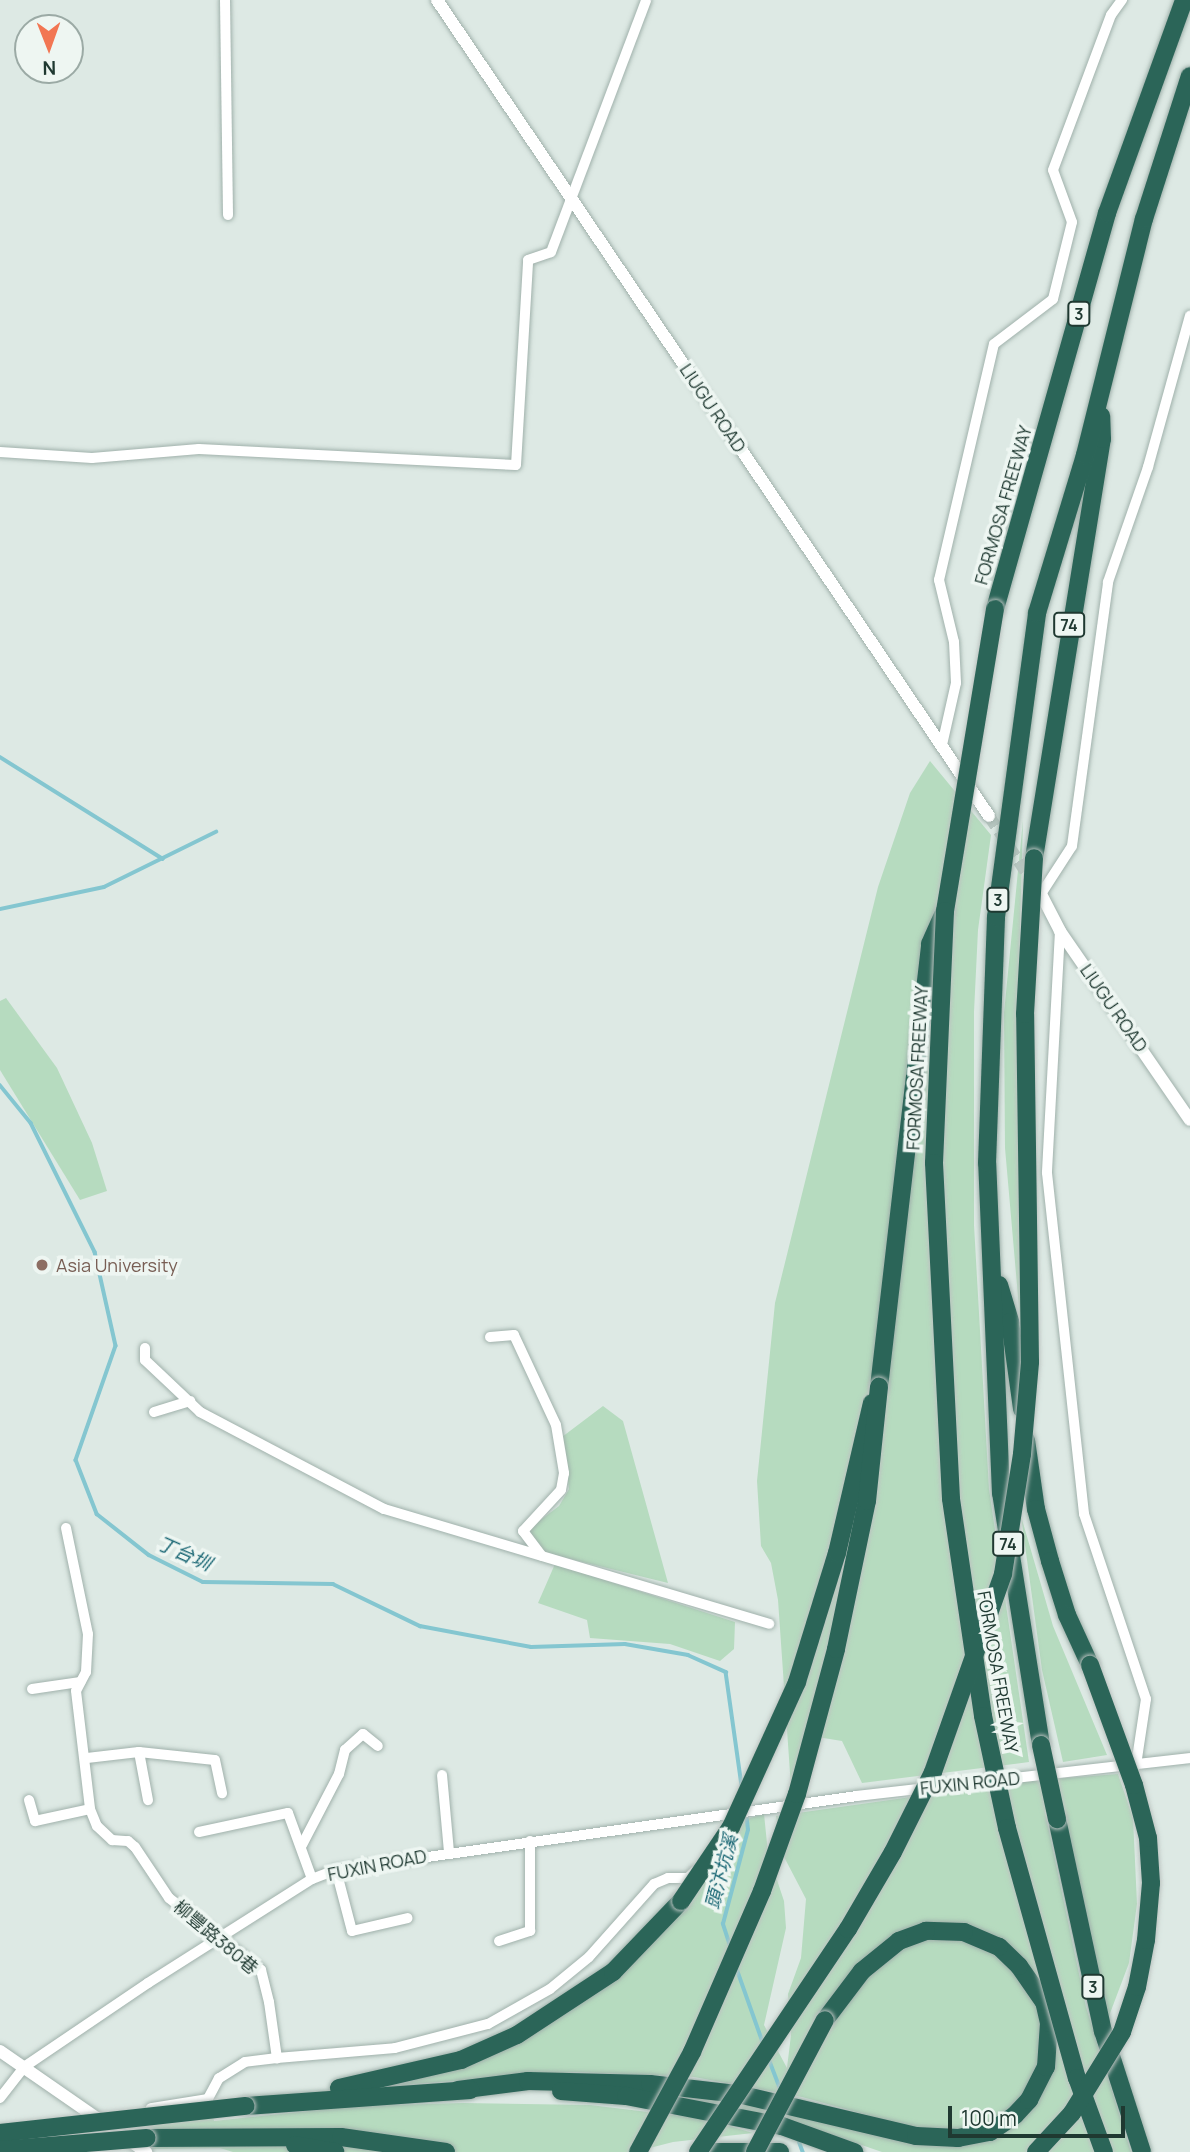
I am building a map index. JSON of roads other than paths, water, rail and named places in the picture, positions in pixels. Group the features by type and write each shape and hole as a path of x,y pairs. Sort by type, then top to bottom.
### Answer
{"highway":[{"name":"FORMOSA FREEWAY","path":"1104,2152 1077,2078 1007,1828 982,1716 960,1573 936,1256 934,1163 945,911 995,609 1107,213 1184,0"},
{"name":"FORMOSA FREEWAY","path":"1142,2152 1103,2031 1041,1745 1001,1493 987,1163 996,917 1011,787 1037,613 1100,392 1144,219 1190,76"},
{"name":"74","path":"699,2152 848,1929 893,1852 933,1772 1003,1574 1022,1454 1030,1362 1026,1014 1034,858 1102,439 1100,392"},
{"path":"638,2152 692,2052 762,1891 797,1794 836,1649 867,1501 930,944 945,911"},
{"path":"991,1256 1010,1322 1036,1509 1067,1615 1090,1665 1135,1785 1148,1838 1151,1883 1146,1940 1138,1987 1122,2032 1072,2113 1036,2152"},
{"path":"246,2106 401,2077 461,2060 517,2035 613,1972 681,1901 731,1827 793,1694 820,1617 868,1413 879,1387"},
{"path":"0,2133 246,2106 458,2090 528,2081 590,2081 785,2103 916,2136 958,2138 990,2132 1029,2100 1046,2067 1049,2023 1044,2002 1020,1966 999,1947 964,1932 926,1931 878,1955 825,2021 755,2152"},
{"path":"458,2090 626,2096 795,2131 854,2152"},
{"path":"0,2150 206,2135 341,2137 446,2152"},
{"path":"251,2136 335,2152"},
{"path":"699,2152 780,2152"}],"street":[{"path":"225,0 228,215"},
{"name":"LIUGU ROAD","path":"437,0 989,816"},
{"path":"0,452 92,458 199,449 516,465 528,260 551,252 646,0"},
{"path":"942,746 956,683 954,642 939,580 994,344 1053,299 1072,222 1053,170 1111,15 1122,0"},
{"path":"1041,894 1072,846 1108,582 1148,467 1190,316"},
{"name":"LIUGU ROAD","path":"1041,894 1060,931 1190,1120"},
{"path":"1060,931 1047,1173 1084,1514 1146,1699 1136,1765"},
{"path":"490,1337 514,1335 556,1425 564,1473 561,1490 523,1531 542,1556"},
{"path":"145,1348 145,1360 200,1412 384,1508 769,1624"},
{"path":"153,1412 190,1401"},
{"name":"柳豐路380巷","path":"66,1528 88,1634 86,1672 75,1691 87,1758 84,1771 90,1809 97,1826 112,1840 128,1841 135,1847 169,1898 216,1938 261,1970 277,2057"},
{"path":"32,1689 80,1682"},
{"path":"302,1845 339,1774 345,1750 363,1734 378,1746"},
{"path":"87,1758 139,1752 215,1760 222,1793"},
{"path":"139,1752 148,1800"},
{"name":"FUXIN ROAD","path":"0,2098 24,2067 216,1938 312,1879 336,1870 734,1814 1190,1758"},
{"path":"442,1775 449,1852"},
{"path":"29,1800 35,1821 90,1809"},
{"path":"199,1832 288,1813 302,1845 312,1879"},
{"path":"92,2117 208,2099 219,2078 245,2062 395,2048 488,2024 550,1989 589,1957 654,1884 668,1878 688,1878 703,1864 734,1814"},
{"path":"499,1941 530,1931 530,1841"},
{"path":"336,1870 352,1931 408,1918"},
{"path":"0,2051 146,2152"}],"waterway":[{"path":"0,757 163,859"},
{"path":"0,909 104,887 216,832"},
{"name":"丁台圳","path":"0,1085 31,1123 95,1252 116,1346 76,1460 97,1514 149,1555 203,1582 333,1584 420,1626 531,1647 625,1644 688,1655 726,1672 742,1786"},
{"name":"頭汴坑溪","path":"730,1946 723,1924 748,1830 746,1814"},
{"name":"頭汴坑溪","path":"736,1966 764,2045"},
{"name":"頭汴坑溪","path":"769,2059 781,2091"},
{"name":"頭汴坑溪","path":"798,2138 803,2152"}],"tunnel":[{"path":"989,816 1033,883"}],"place":[{"name":"Asia University","path":"42,1265"}]}
